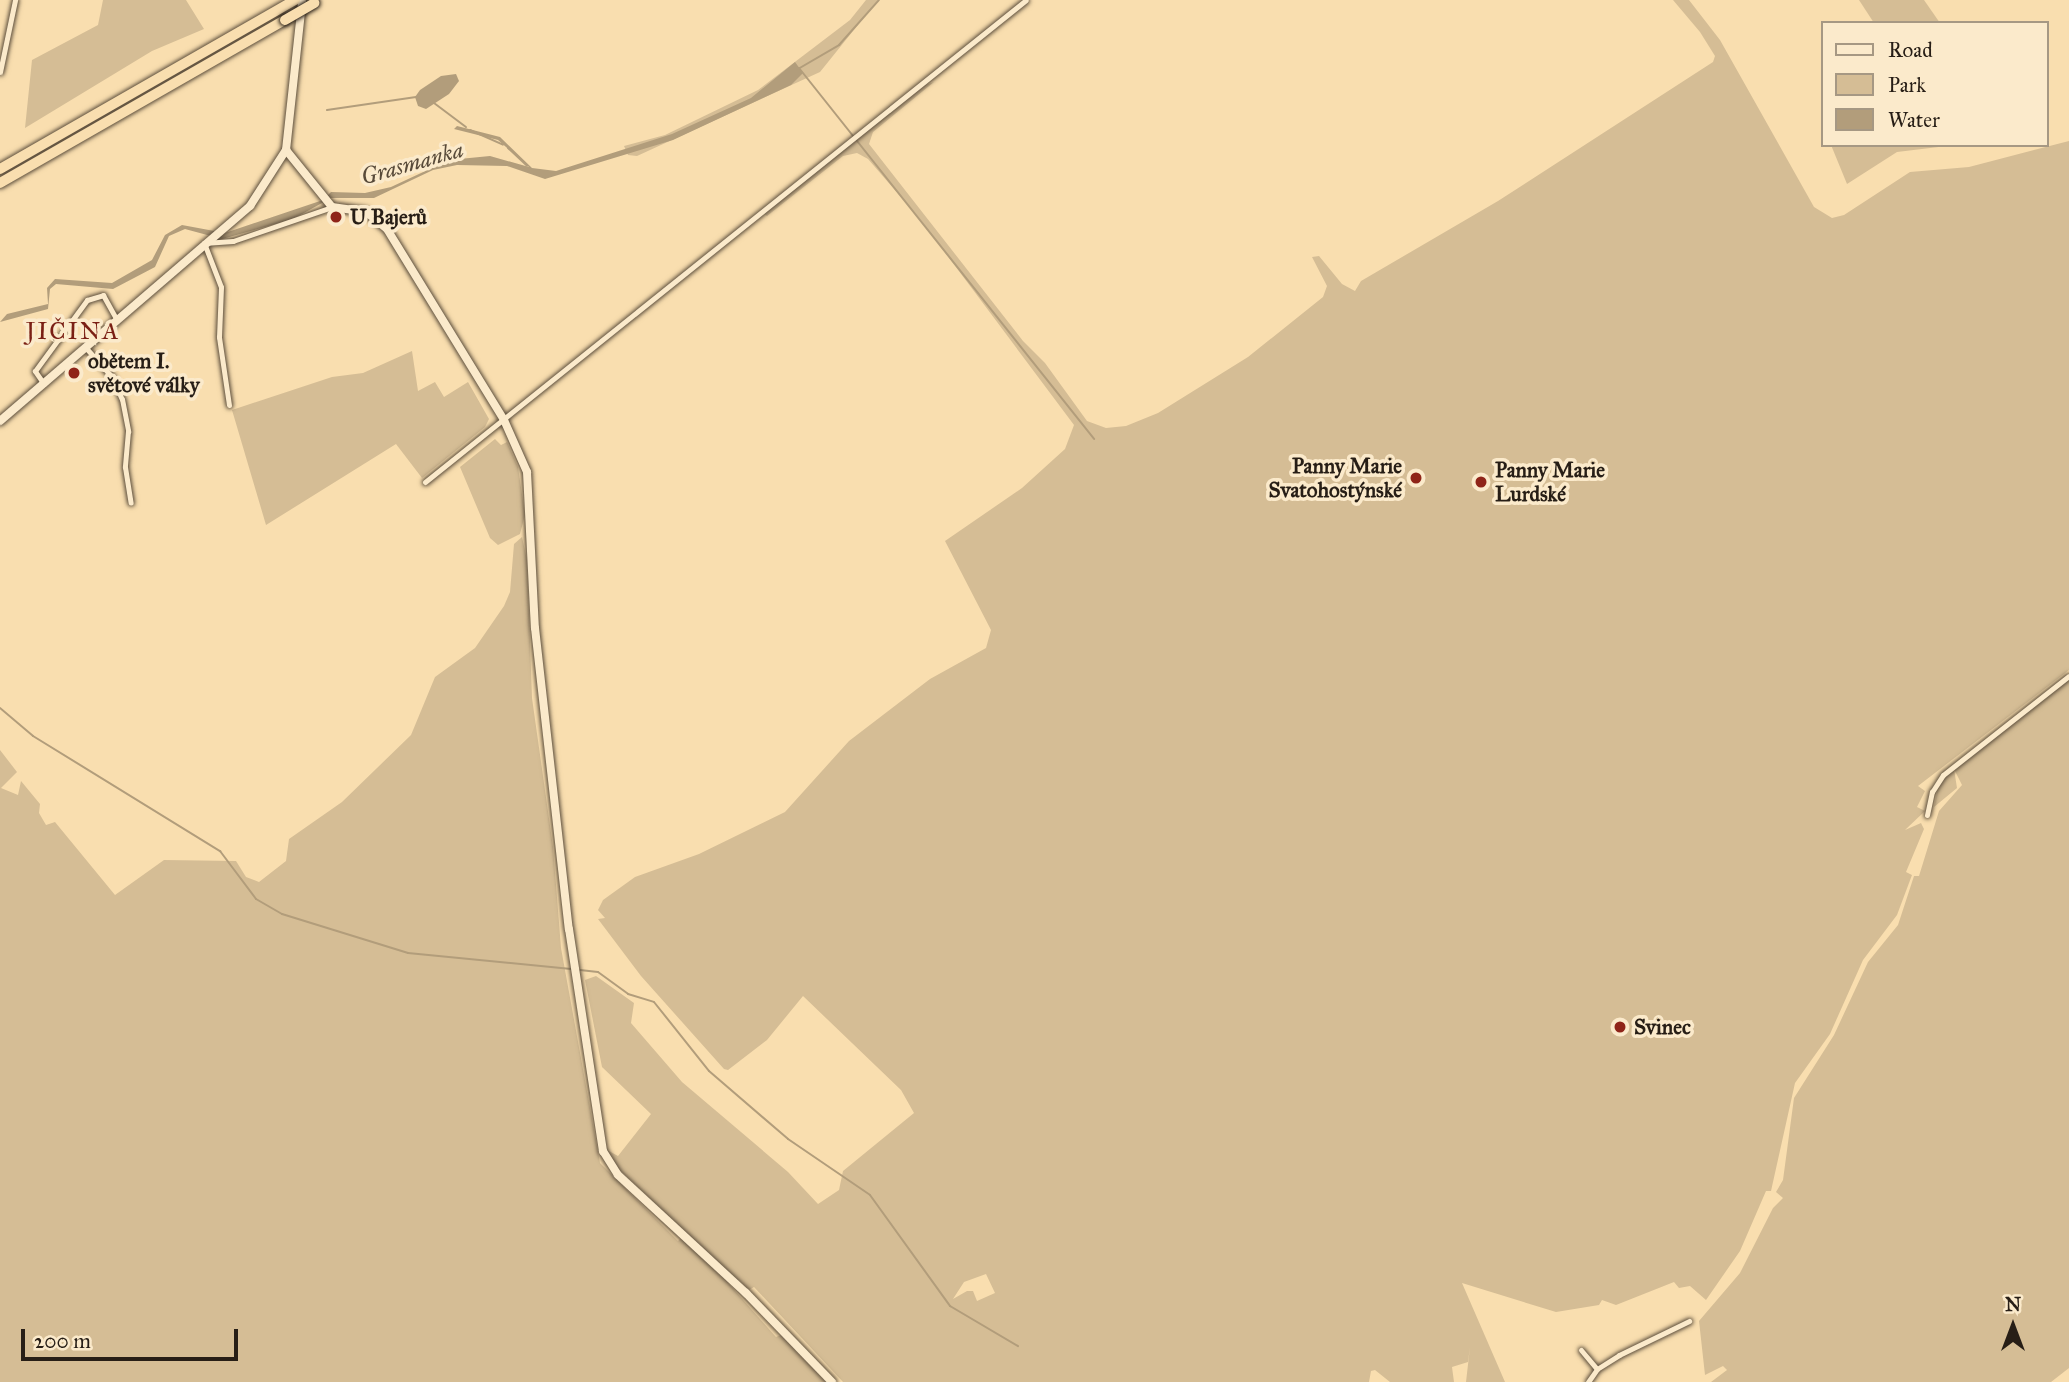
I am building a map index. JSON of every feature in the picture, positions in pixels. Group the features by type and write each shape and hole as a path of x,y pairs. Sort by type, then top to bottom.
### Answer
{"highway":[{"path":"0,183 317,1"},
{"path":"0,169 294,3"}],"street":[{"path":"0,72 16,0"},
{"path":"425,482 1026,0"},
{"path":"0,421 250,206 286,150 294,3"},
{"path":"286,150 328,203"},
{"path":"211,237 233,241 328,203 366,212 387,229 504,420 527,472 535,628 576,975 603,1151 618,1175 746,1293 832,1382"},
{"path":"211,237 221,287 219,337 229,405"},
{"path":"44,384 35,371 87,300 103,295 117,320"},
{"path":"86,348 112,377 122,399 128,431 125,467 131,503"},
{"path":"1927,815 1932,792 1943,775 2069,676"},
{"path":"1588,1382 1597,1369 1689,1321"},
{"path":"1581,1350 1597,1369"}],"green space":[{"path":"103,0 186,0 204,29 152,51 25,128 32,60 98,25"},
{"path":"866,0 878,0 820,72 637,156 628,155 624,146 665,135 758,90 850,20"},
{"path":"1673,0 1689,0 1720,40 1814,207 1832,218 1844,215 1910,172 1969,167 2069,141 2069,670 1918,786 1925,791 1917,807 1925,811 1905,830 1921,823 1924,829 1906,872 1912,875 1897,915 1863,960 1830,1034 1795,1083 1771,1191 1766,1191 1740,1251 1706,1300 1690,1286 1679,1288 1674,1282 1616,1305 1602,1300 1599,1305 1556,1312 1462,1283 1505,1382 1466,1382 1470,1347 1468,1362 1452,1367 1454,1382 1390,1382 1375,1370 1371,1371 1369,1382 843,1382 754,1287 749,1290 739,1280 728,1283 776,1337 781,1335 826,1382 0,1382 0,750 17,772 1,788 18,795 21,781 40,804 39,813 46,825 55,822 115,895 164,860 236,861 246,877 259,882 286,861 289,839 342,802 411,735 435,677 475,648 504,606 510,592 514,544 522,537 527,560 532,698 553,847 561,948 600,1163 678,1241 686,1233 618,1168 607,1150 618,1156 651,1114 602,1067 585,980 596,976 634,1003 631,1023 682,1082 788,1172 818,1204 839,1190 843,1171 914,1113 901,1090 803,996 767,1040 728,1070 724,1069 641,976 598,919 605,918 598,910 603,900 635,877 699,854 785,812 849,741 930,679 986,648 991,630 945,541 1022,488 1065,449 1074,425 920,219 868,159 857,153 843,156 767,216 763,213 922,86 934,82 873,132 869,144 1023,341 1045,363 1087,421 1106,428 1126,426 1158,413 1248,357 1323,297 1327,286 1312,257 1319,256 1342,284 1355,291 1361,281 1498,201 1713,62 1715,56 1700,32","holes":["986,1274 995,1293 977,1301 973,1291 967,1291 953,1299 964,1282"]},
{"path":"1859,0 1924,0 1939,21 1873,21"},
{"path":"1832,147 1938,147 1897,152 1847,184"},
{"path":"412,351 418,391 435,382 444,397 468,382 489,419 485,427 422,478 396,444 266,525 232,410 332,377 363,373"},
{"path":"495,439 501,445 507,442 518,467 525,515 520,534 498,545 490,538 460,467"},
{"path":"2069,679 2069,1368 2051,1382 1711,1382 1727,1370 1723,1366 1705,1375 1699,1321 1740,1273 1773,1208 1783,1198 1776,1192 1783,1180 1794,1098 1834,1035 1868,962 1898,925 1914,876 1919,876 1939,811 1962,785 1954,769 1957,788 1934,807 1939,782 1954,768 2034,704"}],"water":[{"path":"795,62 803,73 791,85 673,140 545,179 507,166 457,165 433,170 374,198 331,198 293,219 222,239 185,229 169,236 155,267 113,289 56,284 50,289 48,309 0,322 7,314 48,304 47,288 55,279 112,283 152,260 165,235 182,225 225,233 323,200 331,192 365,193 391,187 449,160 490,156 529,167 498,140 454,129 457,126 500,137 532,168 556,171 672,134 751,98"},
{"path":"456,74 459,81 449,94 426,109 418,106 415,97 420,90 441,76"}],"waterway":[{"name":"Grasmanka","path":"798,69 839,45 879,0"},
{"path":"799,68 1094,439"},
{"path":"327,110 416,97"},
{"path":"434,103 466,127"},
{"path":"470,130 503,145"},
{"path":"508,148 527,166"},
{"path":"0,708 33,736 220,851 256,899 282,914 408,953 571,969"},
{"path":"580,970 598,972 628,994 654,1002 709,1071 788,1139 870,1195 950,1306 1018,1346"}],"place":[{"name":"U Bajerů","path":"336,217"},
{"name":"obětem I. světové války","path":"74,373"},
{"name":"Panny Marie Svatohostýnské","path":"1416,478"},
{"name":"Panny Marie Lurdské","path":"1481,482"},
{"name":"Svinec","path":"1620,1027"}],"district":[{"name":"JIČINA","path":"73,332"}]}
